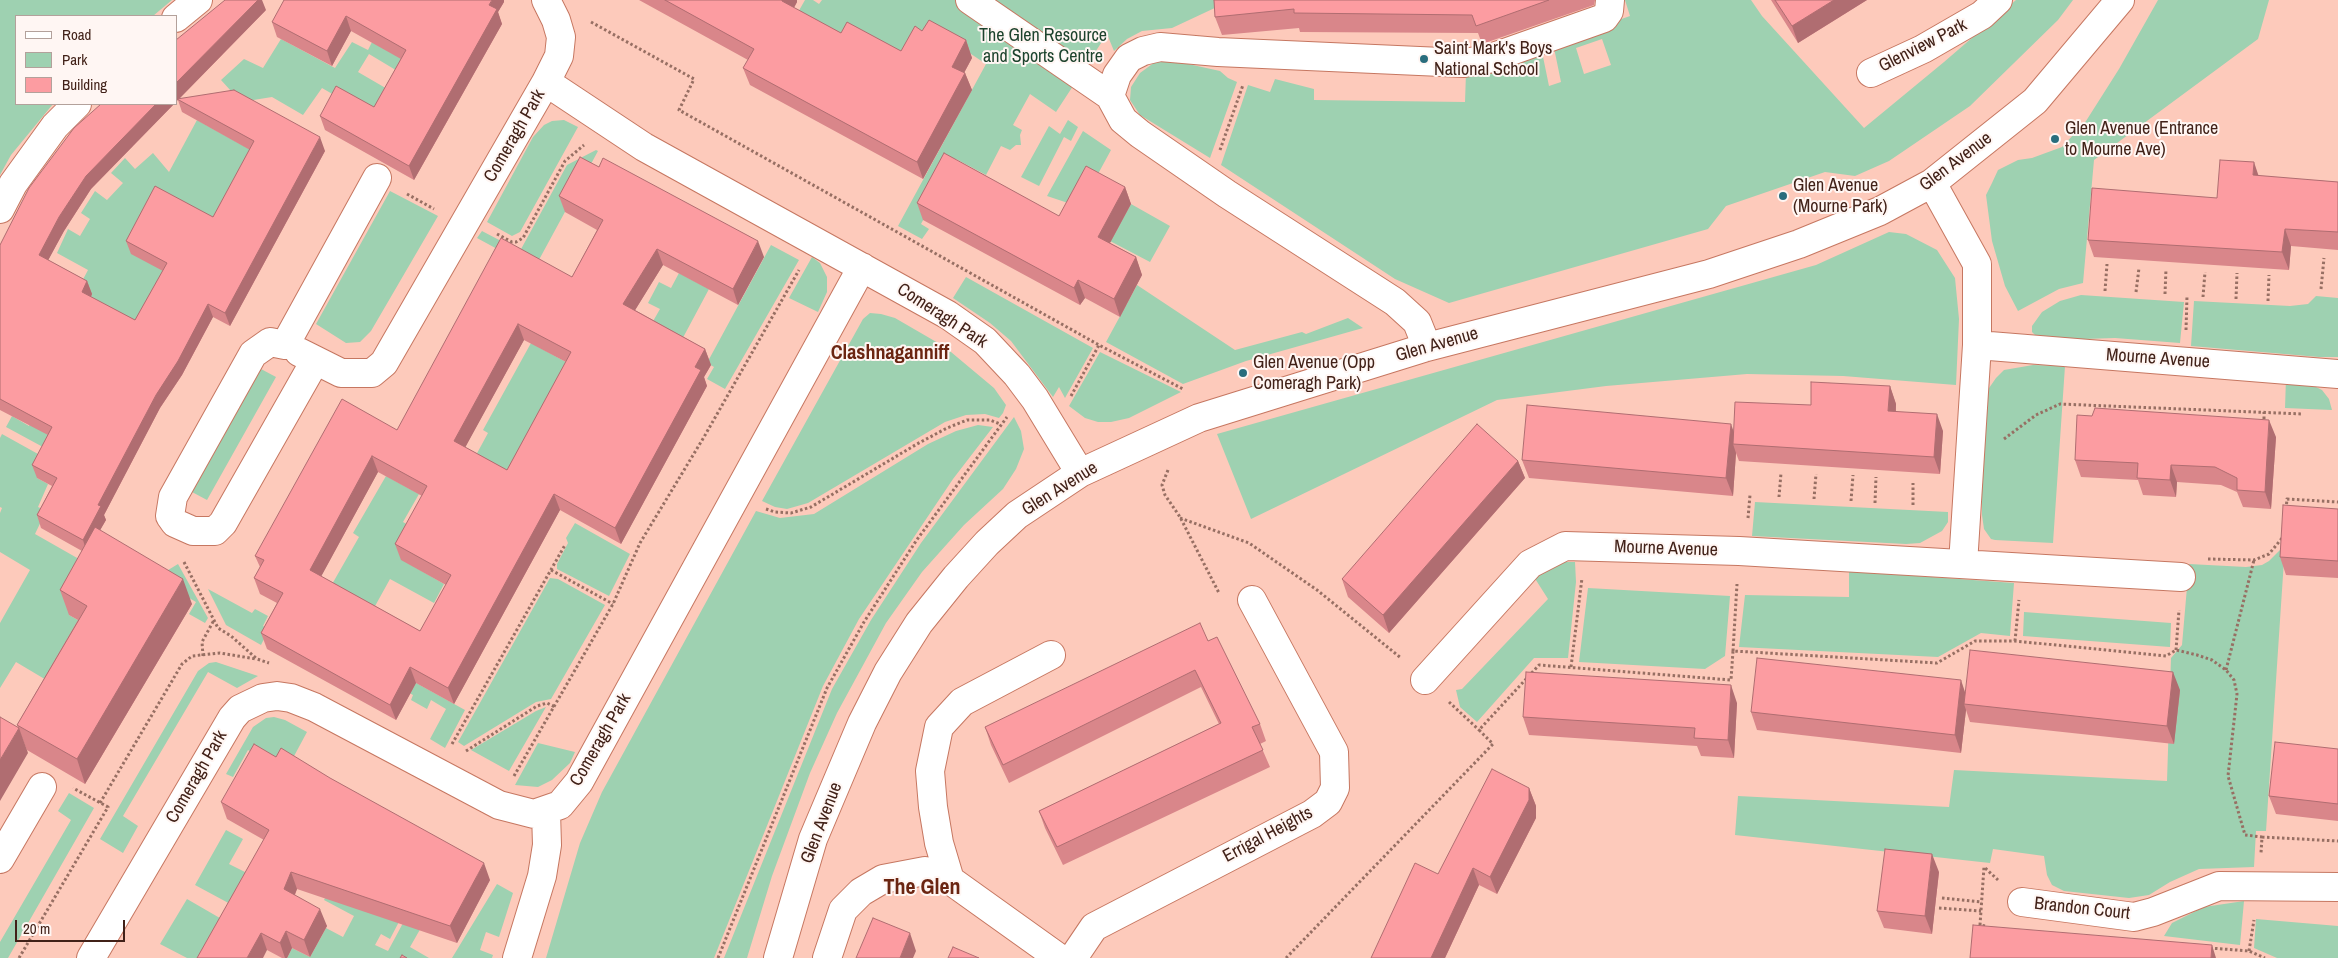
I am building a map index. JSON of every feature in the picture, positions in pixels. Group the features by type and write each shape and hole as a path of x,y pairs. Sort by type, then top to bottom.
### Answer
{"street":[{"path":"178,16 198,0"},
{"path":"546,0 556,20 561,37 559,56 546,82"},
{"path":"970,0 1110,96 1123,120 1140,134 1227,194 1395,302 1417,322 1427,347"},
{"path":"1110,96 1117,75 1129,58 1143,51 1160,47 1464,63 1488,59 1604,18 1609,12 1610,0"},
{"name":"Glenview Park","path":"1871,73 1923,49 1982,15 1998,0"},
{"name":"Glen Avenue","path":"778,958 813,839 862,723 888,672 919,623 987,542 1017,515 1080,473 1199,418 1427,347 1716,272 1808,241 1880,211 1932,183 2035,101 2120,0"},
{"name":"Comeragh Park","path":"285,344 315,361 342,373 372,373 384,364 546,82 644,147 948,315 986,341 1017,375 1054,427 1080,473"},
{"path":"0,209 13,184 55,126 76,105"},
{"path":"1932,183 1977,264 1977,345 1963,564"},
{"path":"315,361 223,523 215,531 193,531 175,523 170,516 173,497 253,354 270,342 285,344 388,184"},
{"name":"Comeragh Park","path":"91,958 232,718 240,708 263,698 277,696 291,698 314,707 499,805 534,814 546,812 560,805 579,782 862,267"},
{"name":"Mourne Avenue","path":"1977,345 2338,374"},
{"name":"Mourne Avenue","path":"1425,680 1530,564 1566,546 1739,551 2181,577"},
{"name":"Errigal Heights","path":"1073,958 1094,927 1312,814 1328,802 1335,788 1334,752 1252,600"},
{"path":"950,880 933,807 930,771 939,727 962,702 1051,655"},
{"path":"0,858 42,787"},
{"path":"517,958 542,876 547,844 546,812"},
{"path":"827,958 843,910 861,892 883,879 925,871 937,873 950,880 1059,958"},
{"name":"Brandon Court","path":"2022,902 2134,917 2219,886 2338,888"}],"path":[{"path":"1219,152 1243,84"},
{"path":"468,218 512,242 523,238 565,160 590,139"},
{"path":"388,184 441,213"},
{"path":"2321,289 2324,258"},
{"path":"512,779 613,604 640,543 704,437 803,263"},
{"path":"2105,291 2107,264"},
{"path":"2136,292 2139,268"},
{"path":"2165,294 2166,269"},
{"path":"2203,297 2205,272"},
{"path":"2236,299 2237,273"},
{"path":"2268,301 2269,275"},
{"path":"1054,427 1099,345 1190,393"},
{"path":"1968,468 2036,415 2060,404 2303,414"},
{"path":"2108,413 2109,406"},
{"path":"2133,407 2133,415"},
{"path":"2167,417 2168,408"},
{"path":"2201,418 2202,410"},
{"path":"2234,420 2235,411"},
{"path":"2263,432 2264,412"},
{"path":"736,494 775,512 797,511 811,507 947,428 967,420 990,420 1000,424"},
{"path":"1779,497 1781,473"},
{"path":"1814,499 1816,474"},
{"path":"1851,501 1853,475"},
{"path":"1875,503 1876,477"},
{"path":"1913,483 1913,505"},
{"path":"2286,518 2287,499 2338,502"},
{"path":"2311,508 2312,500"},
{"path":"1180,517 1249,543 1291,570 1390,648 1493,744 1286,958"},
{"path":"175,523 174,543 218,628 231,636 258,659"},
{"path":"2176,650 2182,558 2254,560 2268,554 2284,536"},
{"path":"449,750 565,545"},
{"path":"1571,667 1582,586 1581,546"},
{"path":"1479,730 1539,665 1732,680 1739,551"},
{"path":"2226,670 2254,560"},
{"path":"2016,641 2022,569"},
{"path":"550,570 613,604"},
{"path":"204,656 202,642 214,620"},
{"path":"1733,651 1937,663 1975,642 2016,641 2166,656 2176,650 2212,660 2226,670 2234,680 2237,694 2228,776 2244,835 2338,841"},
{"path":"100,803 182,664 192,656 220,653 258,659 275,664"},
{"path":"464,753 537,706 547,703 554,707"},
{"path":"451,745 472,757"},
{"path":"19,958 108,807"},
{"path":"2262,837 2261,867 2286,886"},
{"path":"1942,898 1982,902"},
{"path":"1939,908 1981,912"},
{"path":"2249,951 2255,912"}],"green space":[{"path":"0,0 172,0 154,15 15,15 15,105 52,105 11,155 0,175"},
{"name":"The Glen Resource and Sports Centre","path":"805,0 813,0 819,4 822,0 1218,0 1219,6 1172,28 1142,31 1127,39 1114,51 1107,34 1056,112 1030,94 1013,125 1022,130 1020,135 1021,145 1016,145 1010,150 1001,146 986,175 956,159 921,224 929,229 922,239 898,226 986,64 938,32 913,58 793,21"},
{"path":"1625,0 1751,0 1762,16 1864,128 2016,0 2073,0 2058,20 1970,106 1889,161 1855,176 1825,172 1726,206 1708,229 1449,303 1395,279 1221,165 1248,85 1270,92 1275,79 1314,89 1314,100 1465,102 1466,73 1541,47 1549,86 1561,82 1553,43 1630,16","holes":["1602,39 1611,65 1584,74 1576,48"]},
{"path":"2158,0 2269,0 2258,39 2094,160 2083,283 2059,289 2018,311 2005,286 1992,241 1986,195 1998,170 2018,160 2032,158 2062,147 2086,121 2119,69"},
{"path":"281,39 335,68 352,42 368,50 372,42 406,61 399,72 369,54 358,72 389,90 372,117 322,88 303,115 272,97 241,102 221,80 244,59 263,68"},
{"path":"1170,60 1220,71 1228,78 1237,82 1210,158 1140,115 1130,100 1131,87 1140,73 1155,62"},
{"path":"197,120 251,150 198,245 140,334 87,305 79,287 88,270 57,253 68,229 80,236 90,219 81,213 95,191 107,200 123,183 111,173 125,158 135,169 153,153 169,172"},
{"path":"564,120 578,127 520,232 512,236 487,222 533,137 544,125 552,121"},
{"path":"1068,120 1078,127 1071,141 1064,137 1039,186 1021,177 1049,126 1060,134"},
{"path":"1083,131 1111,150 1080,207 1047,196"},
{"path":"596,150 598,151 534,269 477,238 482,231 520,251 567,165"},
{"path":"390,191 438,216 371,331 360,342 346,343 316,324"},
{"path":"1131,204 1170,226 1150,262 1110,241"},
{"path":"1889,232 1906,234 1937,250 1955,278 1959,319 1956,385 1843,376 1747,374 1606,386 1497,400 1251,519 1217,434 1816,265"},
{"path":"771,245 799,260 725,389 707,379 714,367 707,363"},
{"path":"812,257 820,263 827,277 827,292 818,312 789,298"},
{"path":"679,273 709,289 678,347 648,330 660,309 648,303 659,282 671,288"},
{"path":"966,277 1093,348 1065,398 1059,387 1053,397 1011,341 990,323 953,298"},
{"path":"1137,285 1235,350 1302,332 1306,334 1348,318 1363,328 1246,361 1183,384 1106,342"},
{"path":"2081,295 2184,302 2180,343 2115,338 2053,340 2036,336 2032,332 2032,326 2042,312 2060,301"},
{"path":"2316,296 2338,298 2338,357 2191,346 2194,301 2290,306 2308,304"},
{"path":"870,313 895,318 945,347 994,388 1006,405 1003,413 999,418 985,414 966,415 945,422 808,503 787,509 775,507 762,501 863,319"},
{"path":"531,343 577,368 549,466 463,479 488,433 483,430"},
{"path":"1100,352 1181,392 1129,418 1111,422 1098,422 1085,418 1069,406"},
{"path":"2033,365 2065,366 2053,543 1991,539 1984,529 1982,515 1982,469 1987,391 2004,370"},
{"path":"261,369 276,377 207,500 192,492"},
{"path":"2286,378 2308,383 2322,390 2329,399 2332,410 2285,408"},
{"path":"79,407 54,453 6,427 12,416 29,426 30,423"},
{"path":"1014,417 1021,431 1024,449 1016,469 1003,489 964,525 922,572 886,623 837,713 810,773 772,876 747,958 724,958 832,689 871,620 921,543"},
{"path":"978,425 993,427 953,479 859,619 823,686 714,958 546,958 580,843 602,792 756,511 780,518 814,514 928,444 956,431"},
{"path":"2,434 47,459 37,478 48,484 38,507 46,511 35,534 93,567 69,615 85,624 53,684 16,662 0,688 0,623 30,570 0,552 0,513 2,508 0,507 0,438"},
{"path":"386,476 419,494 403,522 417,530 401,559 444,584 434,603 390,579 369,617 327,593 359,537 353,533"},
{"path":"1755,502 1948,512 1948,522 1942,531 1920,543 1906,544 1752,536"},
{"path":"575,523 630,554 609,596 557,569 557,564 568,543 566,538"},
{"path":"2285,545 2266,831 2256,831 2254,867 2199,869 2170,882 2149,895 2129,898 2064,891 2052,885 2047,875 2044,856 1993,849 1990,863 1735,835 1738,796 1949,807 1954,770 2167,781 2171,658 2182,645 2189,564 2246,567 2262,565 2269,561"},
{"path":"1575,562 1576,582 1568,658 1534,658 1477,722 1460,707 1456,690 1462,689 1548,599 1534,577 1552,565"},
{"path":"178,564 208,618 205,623 189,614 196,602 155,578"},
{"path":"1849,571 2014,583 2010,636 1981,633 1938,657 1739,647 1745,595 1849,597"},
{"path":"550,578 558,579 605,605 551,699 536,702 464,746 458,742"},
{"path":"1588,588 1730,596 1725,656 1705,669 1579,662"},
{"path":"208,589 252,613 255,609 268,616 263,626 269,629 261,645 226,625"},
{"path":"2024,612 2171,623 2170,647 2023,636"},
{"path":"216,662 258,676 237,688 208,672 123,816 138,826 123,853 100,839 198,671 209,663"},
{"path":"409,679 465,710 445,748 430,739 446,709 431,700 427,709 411,700 413,695 402,689"},
{"path":"546,707 509,771 471,750 536,711"},
{"path":"274,717 285,720 307,732 286,771 248,750 233,777 226,774 253,727 266,718"},
{"path":"538,743 575,752 570,763 552,780 538,787 515,785"},
{"path":"69,793 94,808 8,958 0,958 0,942 71,820 58,811"},
{"path":"226,830 243,839 229,864 251,875 234,906 195,885"},
{"path":"338,873 402,916 390,939 381,934 375,945 388,951 410,910 426,919 410,947 429,958 287,958 292,948 310,957 326,928 343,937 354,916 324,900"},
{"path":"497,884 513,893 499,937 486,932 480,950 493,955 492,958 452,958"},
{"path":"187,899 225,921 204,958 187,958 160,944"},
{"path":"2244,901 2240,945 2164,936 2172,923 2204,907"},
{"path":"2256,919 2338,926 2338,958 2277,958 2254,948"}],"building":[{"path":"225,0 258,0 178,81 178,38"},
{"path":"284,0 492,0 489,5 497,9 409,166 320,116 336,86 374,107 406,50 346,16 327,51 272,22"},
{"path":"665,0 782,0 841,33 847,22 901,51 915,26 922,31 929,20 966,40 952,67 965,73 917,162 743,68 754,49"},
{"path":"1214,0 1549,0 1476,26 1472,15 1294,13 1294,9 1215,17"},
{"path":"1775,0 1834,0 1792,26"},
{"path":"234,90 320,137 225,313 208,304 178,361 156,395 98,505 101,506 83,540 37,515 57,478 32,465 52,427 0,399 0,245 29,188 74,128 100,105 155,105 86,176 59,217 39,255 87,281 82,292 135,320 167,263 126,241 155,186 213,217 254,141 178,99"},
{"path":"944,153 1059,216 1086,166 1125,187 1098,237 1136,257 1114,299 1078,280 1074,288 917,203"},
{"path":"580,157 599,167 603,158 758,241 733,289 657,249 623,304 705,349 695,367 701,370 615,528 554,494 448,688 410,667 390,705 261,633 283,593 254,578 264,560 255,556 342,399 397,430 501,238 572,277 603,220 559,196","holes":["518,324 571,352 507,470 454,441","372,456 427,486 395,544 451,575 420,631 310,570"]},
{"path":"2220,160 2254,162 2253,175 2338,182 2338,232 2285,229 2282,252 2088,240 2092,188 2217,198"},
{"path":"1811,382 1890,386 1888,411 1937,414 1934,457 1733,444 1735,402 1811,405"},
{"path":"1527,405 1731,424 1726,478 1522,460"},
{"path":"2095,408 2269,420 2265,492 2237,490 2237,478 2215,467 2171,465 2170,480 2137,478 2138,463 2075,460 2077,415 2092,416"},
{"path":"1477,424 1518,461 1383,615 1342,579"},
{"path":"2283,505 2338,509 2338,561 2280,557"},
{"path":"95,527 183,579 77,759 17,725 87,606 60,590"},
{"path":"1200,623 1208,641 1217,637 1260,724 1252,727 1263,750 1057,847 1039,811 1221,723 1195,670 1003,765 985,727"},
{"path":"1970,650 2173,672 2167,726 1964,704"},
{"path":"1757,658 1961,680 1955,735 1751,712"},
{"path":"1526,672 1731,685 1728,740 1694,738 1695,728 1523,717"},
{"path":"0,717 19,728 0,760"},
{"path":"2275,742 2338,749 2338,804 2269,796"},
{"path":"254,744 276,757 281,748 330,778 484,863 450,926 291,872 284,889 320,909 304,940 286,931 280,943 261,933 247,958 197,958 269,830 221,802"},
{"path":"1492,769 1529,788 1529,800 1490,877 1473,868 1431,958 1371,958 1415,863 1438,874"},
{"path":"1885,849 1932,854 1925,916 1877,911"},
{"path":"873,918 910,933 900,958 856,958"},
{"path":"1973,925 2212,945 2211,958 1970,958"},
{"path":"953,947 979,958 948,958"}],"place":[{"name":"Saint Mark's Boys National School","path":"1424,59"},
{"name":"Glen Avenue (Entrance to Mourne Ave)","path":"2055,139"},
{"name":"Glen Avenue (Mourne Park)","path":"1783,196"},
{"name":"Glen Avenue (Opp Comeragh Park)","path":"1243,373"}],"district":[{"name":"Clashnaganniff","path":"890,354"},
{"name":"The Glen","path":"922,888"}]}
